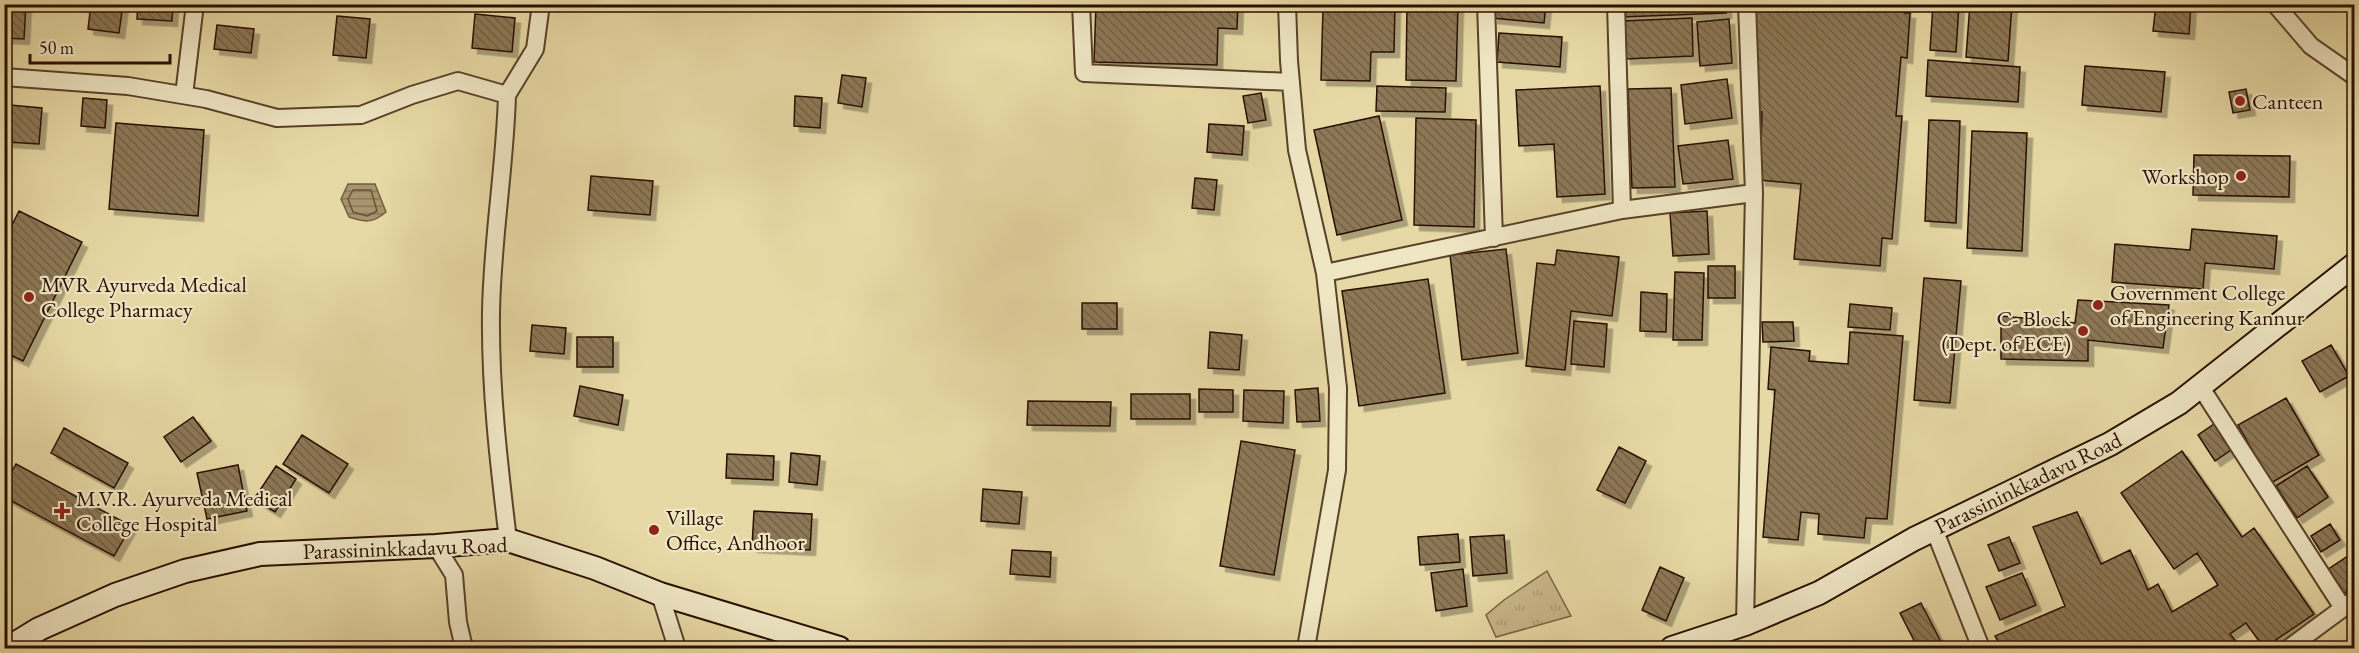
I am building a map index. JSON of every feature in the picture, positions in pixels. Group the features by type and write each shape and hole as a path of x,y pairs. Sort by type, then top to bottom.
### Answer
{"main road":[{"name":"Parassininkkadavu Road","path":"1672,648 1745,624 1819,592 1934,530 2110,444 2179,403 2355,265"},
{"name":"Parassininkkadavu Road","path":"8,648 39,629 116,595 184,571 260,554 436,546 508,540 595,568 660,594 839,648"}],"street":[{"path":"184,95 195,4"},
{"path":"508,540 492,381 493,254 506,131 507,95 535,49 542,4"},
{"path":"1081,4 1084,74 1291,82"},
{"path":"1287,4 1297,150 1325,273 1338,388 1338,470 1306,648"},
{"path":"1486,4 1494,238"},
{"path":"1616,4 1622,210"},
{"path":"1745,624 1754,193 1747,4"},
{"path":"2275,4 2311,46 2355,76"},
{"path":"4,77 128,86 184,95 278,118 361,115 412,95 458,81 507,95"},
{"path":"1325,273 1622,210 1754,193"},
{"path":"2200,386 2349,604 2289,648"},
{"path":"1934,530 1981,648"},
{"path":"436,546 454,575 458,622 464,648"},
{"path":"660,594 677,648"}],"green space":[{"path":"1547,571 1571,616 1496,637 1486,615"}],"water":[{"path":"348,184 375,184 386,212 377,219 368,221 349,217 341,199"}],"building":[{"path":"4,4 26,4 24,39 4,38"},
{"path":"91,4 123,4 119,33 88,29"},
{"path":"138,4 173,4 172,21 137,19"},
{"path":"1096,4 1238,4 1237,29 1218,28 1217,65 1094,62"},
{"path":"1344,4 1395,4 1394,52 1371,52 1370,81 1321,80 1323,7 1344,8"},
{"path":"1407,4 1458,4 1456,81 1406,80"},
{"path":"1494,4 1546,4 1544,23 1492,18"},
{"path":"1620,4 1726,4 1726,13 1621,17"},
{"path":"1752,4 1906,4 1905,13 1910,13 1907,58 1901,57 1896,116 1902,116 1892,239 1882,238 1880,266 1794,259 1801,184 1760,180 1762,112 1755,111"},
{"path":"1933,4 1959,4 1956,52 1930,50"},
{"path":"1970,4 2012,4 2008,61 1966,57"},
{"path":"2156,4 2191,4 2189,34 2153,31"},
{"path":"475,14 515,18 512,52 472,48"},
{"path":"337,16 370,19 366,58 333,55"},
{"path":"1692,18 1693,56 1625,59 1623,21"},
{"path":"1729,19 1732,63 1700,66 1697,22"},
{"path":"217,25 254,29 251,53 214,49"},
{"path":"1499,33 1562,37 1560,67 1497,62"},
{"path":"1928,60 2020,67 2018,102 1926,96"},
{"path":"2085,66 2165,72 2161,112 2082,105"},
{"path":"842,75 866,78 862,107 838,103"},
{"path":"1727,79 1732,118 1685,124 1681,85"},
{"path":"1377,86 1446,88 1445,112 1376,111"},
{"path":"1600,86 1605,194 1557,197 1554,144 1519,146 1516,90"},
{"path":"1671,88 1675,187 1632,188 1628,89"},
{"name":"Canteen","path":"2246,89 2250,110 2233,113 2229,92"},
{"path":"1261,93 1266,120 1248,123 1243,96"},
{"path":"795,96 822,98 820,128 794,126"},
{"path":"83,98 107,100 105,128 81,126"},
{"path":"10,105 42,108 39,144 7,142"},
{"path":"1379,116 1402,220 1337,235 1314,130"},
{"path":"1416,118 1476,120 1474,227 1414,225"},
{"path":"1929,120 1960,121 1956,223 1925,221"},
{"path":"116,123 204,130 198,216 109,209"},
{"path":"1209,124 1244,126 1242,155 1207,152"},
{"path":"1972,131 2027,133 2022,251 1967,248"},
{"path":"1728,140 1733,179 1683,184 1678,146"},
{"name":"Workshop","path":"2194,155 2290,156 2289,197 2193,195"},
{"path":"591,176 653,181 650,215 588,210"},
{"path":"1195,178 1217,180 1214,210 1192,208"},
{"name":"MVR Ayurveda Medical College Pharmacy","path":"19,211 82,242 23,361 4,352 4,241"},
{"path":"1707,211 1709,254 1673,256 1670,213"},
{"path":"2192,229 2277,236 2274,269 2205,263 2203,289 2112,282 2115,244 2190,250"},
{"path":"1506,249 1518,353 1462,360 1450,255"},
{"path":"1557,250 1619,257 1612,316 1571,311 1565,370 1526,366 1537,263 1555,265"},
{"path":"1708,266 1735,266 1735,298 1708,298"},
{"path":"1675,272 1704,273 1702,340 1673,340"},
{"path":"1924,278 1961,281 1950,403 1914,400"},
{"path":"1428,279 1445,393 1359,406 1342,291"},
{"path":"1641,292 1667,294 1666,332 1640,331"},
{"name":"C- Block (Dept. of ECE)","path":"2078,300 2169,305 2163,348 2088,340 2088,361 2001,359 2001,316 2075,323"},
{"path":"1082,303 1117,303 1117,329 1082,329"},
{"path":"1850,304 1892,308 1890,330 1848,327"},
{"path":"1574,321 1607,324 1604,367 1571,364"},
{"path":"1762,322 1793,322 1794,341 1763,342"},
{"path":"532,325 566,328 564,354 530,351"},
{"path":"1210,332 1242,335 1239,370 1208,368"},
{"path":"1850,332 1903,336 1887,519 1866,518 1864,538 1818,534 1819,514 1801,512 1798,540 1763,537 1775,390 1768,389 1771,347 1810,351 1809,361 1848,364"},
{"path":"577,337 613,337 613,367 577,367"},
{"path":"2331,345 2349,376 2320,392 2302,361"},
{"path":"580,386 623,395 618,425 574,416"},
{"path":"1318,388 1320,421 1297,422 1295,390"},
{"path":"1199,389 1233,390 1233,412 1199,412"},
{"path":"1244,390 1284,391 1283,423 1243,421"},
{"path":"1131,394 1190,394 1190,419 1131,419"},
{"path":"2286,398 2319,455 2271,483 2238,425"},
{"path":"1028,401 1111,402 1110,426 1027,425"},
{"path":"193,417 211,441 181,462 164,437"},
{"path":"2214,424 2231,450 2215,461 2198,435"},
{"path":"64,428 128,463 114,488 51,453"},
{"path":"302,435 348,464 329,493 283,464"},
{"path":"1241,441 1295,450 1274,575 1220,566"},
{"path":"1619,447 1646,461 1625,503 1597,490"},
{"path":"2182,451 2242,537 2254,528 2314,614 2264,648 2246,623 2230,634 2241,648 2002,648 1995,636 2065,606 2033,527 2077,512 2101,564 2130,550 2148,590 2158,584 2172,612 2218,585 2197,553 2174,569 2121,493"},
{"path":"791,453 820,456 817,485 789,482"},
{"path":"727,454 774,456 773,480 726,478"},
{"path":"16,464 131,526 114,556 4,497 4,485"},
{"path":"238,465 247,511 207,519 197,473"},
{"path":"276,466 296,479 275,512 254,499"},
{"path":"2307,466 2328,497 2297,518 2276,486"},
{"path":"983,489 1022,492 1019,524 981,521"},
{"path":"754,511 812,514 810,550 752,547"},
{"path":"2330,524 2340,540 2321,552 2311,536"},
{"path":"1458,534 1460,562 1420,565 1418,537"},
{"path":"1504,535 1507,573 1473,576 1470,537"},
{"path":"2009,537 2020,563 1999,571 1988,545"},
{"path":"1012,550 1051,552 1050,577 1010,574"},
{"path":"2354,552 2354,587 2343,594 2327,570"},
{"path":"1660,567 1684,578 1666,621 1642,610"},
{"path":"1463,569 1467,606 1436,611 1431,573"},
{"path":"2022,573 2036,605 2000,620 1986,587"},
{"path":"1921,603 1944,648 1918,648 1900,613"}],"place":[{"name":"Canteen","path":"2240,101"},
{"name":"Workshop","path":"2241,176"},
{"name":"MVR Ayurveda Medical College Pharmacy","path":"29,297"},
{"name":"Government College of Engineering Kannur","path":"2098,305"},
{"name":"C- Block (Dept. of ECE)","path":"2083,331"},
{"name":"M.V.R. Ayurveda Medical College Hospital","path":"62,511"},
{"name":"Village Office, Andhoor","path":"654,530"}]}
